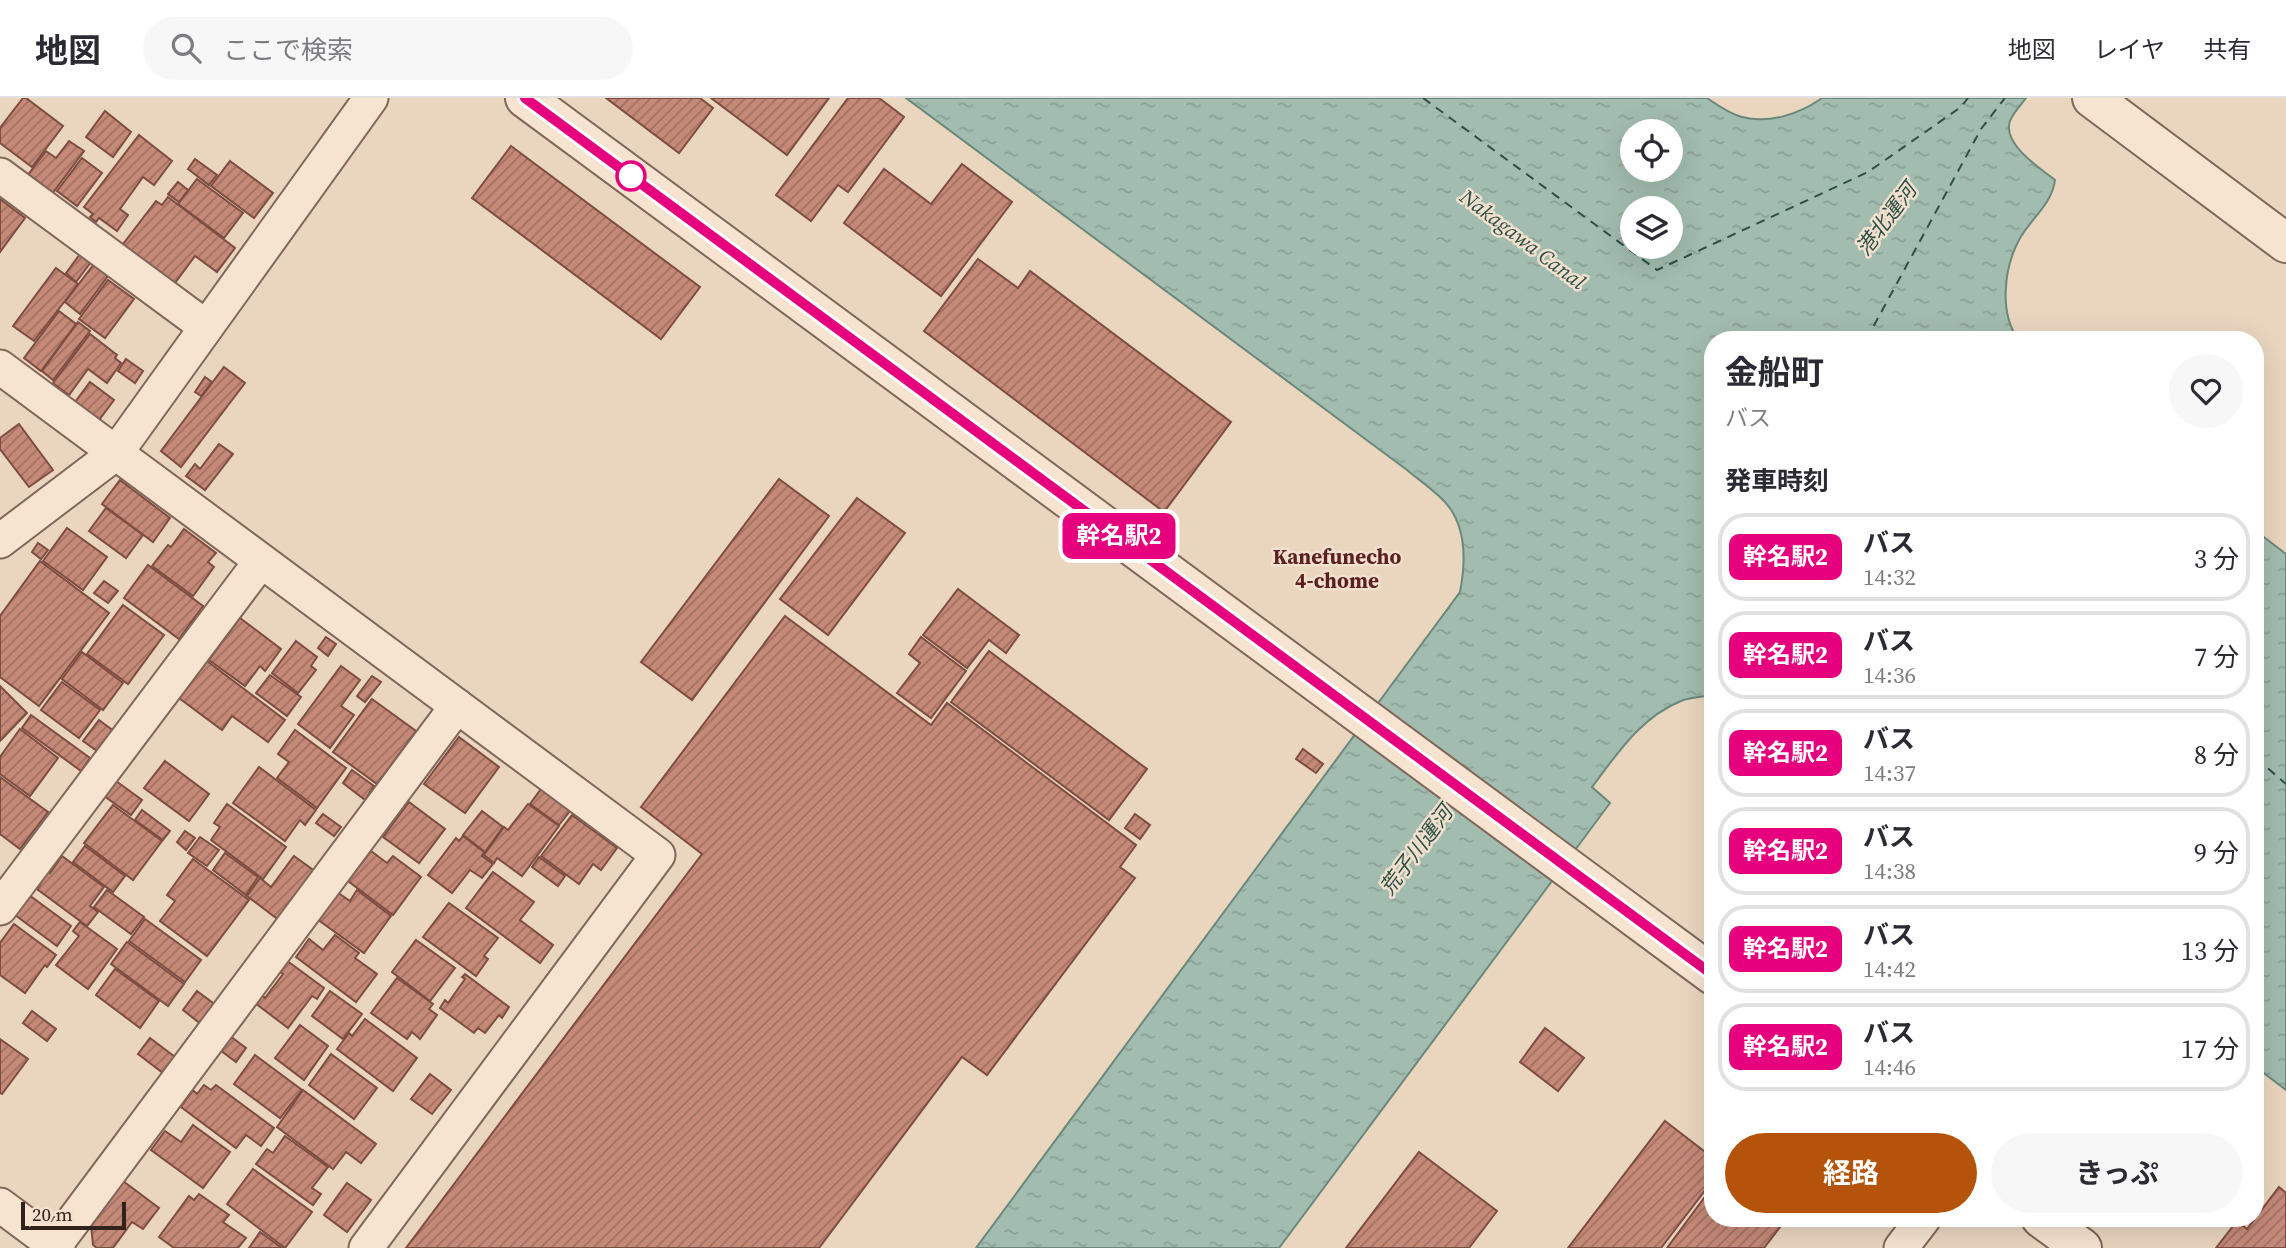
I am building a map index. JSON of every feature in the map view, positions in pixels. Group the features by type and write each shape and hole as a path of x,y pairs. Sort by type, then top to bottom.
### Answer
{"street":[{"path":"0,541 116,453 371,98"},
{"path":"525,98 1704,968"},
{"path":"2092,98 2286,243"},
{"path":"0,175 206,327"},
{"path":"0,367 658,855 366,1248"},
{"path":"0,908 261,561"},
{"path":"0,1205 55,1247 457,706"},
{"path":"1901,1248 1917,1227"},
{"path":"2053,1227 2082,1248"}],"water":[{"path":"906,98 1707,98 1737,116 1763,119 1794,113 1822,98 2026,98 2010,121 2009,130 2024,155 2055,180 2050,197 2019,240 2010,264 2006,304 2014,331 1704,331 1704,697 1685,700 1654,717 1631,738 1611,762 1592,787 1610,803 1279,1248 976,1248 1460,592 1463,543 1456,519 1442,499 1407,470"},
{"path":"2264,537 2286,554 2286,1090 2264,1073"}],"building":[{"path":"23,98 63,126 32,167 0,143 0,128"},
{"path":"606,98 700,98 713,108 679,153"},
{"path":"711,98 829,98 787,155"},
{"path":"848,98 879,98 904,117 848,192 838,185 811,221 776,195"},
{"path":"105,111 131,132 113,157 86,137"},
{"path":"139,135 172,161 154,185 143,177 120,209 128,215 117,231 99,218 96,222 90,217 93,214 84,207"},
{"path":"69,141 84,151 52,194 27,176 46,151 56,158"},
{"path":"511,146 700,287 661,339 472,198"},
{"path":"82,158 102,173 77,206 57,191"},
{"path":"195,159 217,175 209,185 188,169"},
{"path":"230,161 273,193 254,218 211,186"},
{"path":"962,164 1012,202 941,296 844,223 884,169 931,204"},
{"path":"197,179 243,213 224,238 178,204"},
{"path":"178,182 188,190 179,202 168,194"},
{"path":"168,197 235,248 217,272 195,256 172,287 120,248 156,201 162,205"},
{"path":"0,199 25,218 0,252"},
{"path":"80,254 91,262 76,282 66,273"},
{"path":"978,259 1018,288 1030,271 1231,422 1164,512 924,331"},
{"path":"94,264 108,276 80,314 65,302"},
{"path":"56,268 78,284 34,341 13,326"},
{"path":"108,280 134,299 105,338 79,319"},
{"path":"59,311 76,324 41,371 24,358"},
{"path":"78,322 90,331 53,380 42,371"},
{"path":"90,334 117,355 115,358 121,363 107,383 88,369 69,395 53,383"},
{"path":"126,359 143,371 135,383 118,371"},
{"path":"224,367 245,383 181,467 161,451"},
{"path":"205,377 212,382 201,396 195,392"},
{"path":"90,382 114,400 99,420 75,402"},
{"path":"19,424 53,470 29,487 0,449 0,438"},
{"path":"219,444 233,454 205,490 186,476 195,464 200,469"},
{"path":"779,479 829,516 692,700 641,662"},
{"path":"120,480 170,518 153,542 102,504"},
{"path":"857,498 905,533 828,635 780,599"},
{"path":"106,508 143,535 126,558 89,531"},
{"path":"67,528 107,557 83,590 43,561"},
{"path":"184,529 216,553 208,562 214,567 193,596 152,566"},
{"path":"38,543 48,550 41,559 32,552"},
{"path":"40,561 109,613 39,706 0,677 0,616"},
{"path":"148,565 203,606 179,639 124,598"},
{"path":"104,581 118,591 108,603 94,593"},
{"path":"958,589 1019,635 1006,653 989,640 967,668 923,635"},
{"path":"123,605 164,635 128,684 87,654"},
{"path":"785,616 931,725 947,703 1136,845 1120,867 1135,878 987,1075 962,1057 819,1248 406,1248 702,854 641,807"},
{"path":"240,618 281,649 265,671 260,666 245,686 209,660"},
{"path":"326,637 336,644 328,656 318,648"},
{"path":"921,637 966,671 931,718 897,693 920,663 909,654"},
{"path":"296,641 317,657 311,666 316,670 298,693 272,673"},
{"path":"989,651 1147,769 1109,820 951,702"},
{"path":"82,652 123,683 103,710 62,679"},
{"path":"207,661 285,720 268,742 232,716 222,730 179,698"},
{"path":"341,666 360,680 341,706 354,715 330,748 298,724"},
{"path":"270,675 301,697 287,716 256,693"},
{"path":"372,676 381,682 365,702 357,696"},
{"path":"62,682 100,710 79,738 41,710"},
{"path":"0,686 27,713 0,741"},
{"path":"372,699 416,731 377,784 333,752"},
{"path":"31,715 90,758 81,771 22,728"},
{"path":"99,720 115,732 100,753 83,741"},
{"path":"20,729 58,758 30,796 0,774 0,757"},
{"path":"295,730 346,768 317,808 277,778 289,762 278,754"},
{"path":"459,737 499,767 465,813 424,784"},
{"path":"1303,749 1323,764 1316,773 1296,759"},
{"path":"165,761 209,794 189,821 144,788"},
{"path":"259,767 316,810 305,825 300,820 285,841 233,803"},
{"path":"352,770 374,786 365,800 343,783"},
{"path":"0,777 48,812 20,849 0,834"},
{"path":"116,781 142,800 131,815 104,796"},
{"path":"541,789 570,811 559,825 530,804"},
{"path":"409,802 445,829 419,863 383,837"},
{"path":"227,804 286,847 263,879 211,840 220,827 214,823"},
{"path":"528,804 559,826 522,876 497,858 494,863 484,855 504,827 508,830"},
{"path":"113,805 162,841 133,880 84,843"},
{"path":"142,810 170,831 163,840 135,820"},
{"path":"482,811 503,827 485,852 463,835"},
{"path":"323,814 341,827 334,836 316,823"},
{"path":"1135,814 1150,825 1140,839 1125,828"},
{"path":"572,815 617,848 601,870 593,864 579,884 541,856"},
{"path":"185,831 195,838 186,850 177,842"},
{"path":"463,836 484,852 482,856 493,864 482,878 470,870 452,893 428,875 456,838 459,841"},
{"path":"200,837 219,850 207,866 188,853"},
{"path":"85,846 125,876 113,892 73,862"},
{"path":"371,851 387,863 393,856 421,877 393,915 348,881"},
{"path":"225,853 258,877 246,895 213,870"},
{"path":"62,856 104,887 90,906 98,912 87,926 37,889 40,885 37,882 46,870 50,873"},
{"path":"294,856 316,872 280,921 247,896 260,878 271,887"},
{"path":"539,857 565,876 558,886 532,867"},
{"path":"193,859 249,900 207,956 160,921 175,901 167,895"},
{"path":"493,872 534,902 520,920 553,945 540,963 466,908"},
{"path":"107,890 144,917 131,934 94,907"},
{"path":"357,890 391,916 364,953 317,919 337,892 350,901"},
{"path":"25,892 71,926 57,946 11,912"},
{"path":"449,903 498,938 484,956 488,959 476,976 423,937"},
{"path":"145,919 201,960 185,982 129,941"},
{"path":"80,922 117,949 88,989 56,965 79,936 73,931"},
{"path":"14,924 56,955 47,967 45,965 25,993 0,975 0,943"},
{"path":"335,935 359,953 355,958 377,974 356,1002 296,957 309,939 323,950"},
{"path":"416,940 455,968 430,1001 392,972"},
{"path":"127,942 184,984 168,1006 111,964"},
{"path":"286,960 324,988 317,999 312,996 288,1028 255,1003 261,994 265,998 283,974 278,970"},
{"path":"115,969 159,1001 140,1028 96,995"},
{"path":"465,974 509,1007 502,1018 499,1015 485,1033 478,1028 474,1033 440,1008 445,1000 448,1003 465,979 462,977"},
{"path":"397,978 433,1004 429,1009 437,1015 420,1039 412,1032 407,1039 371,1013"},
{"path":"197,991 217,1006 202,1025 183,1010"},
{"path":"330,991 362,1014 343,1039 312,1016"},
{"path":"32,1011 56,1029 47,1041 23,1023"},
{"path":"365,1019 417,1058 393,1091 337,1049 349,1033 352,1036"},
{"path":"300,1025 328,1046 304,1080 275,1058"},
{"path":"1545,1028 1584,1058 1558,1091 1520,1062"},
{"path":"230,1036 246,1048 236,1062 220,1050"},
{"path":"150,1038 175,1057 163,1073 138,1054"},
{"path":"0,1039 28,1059 2,1094 0,1093"},
{"path":"331,1054 377,1088 354,1119 309,1085"},
{"path":"255,1055 302,1090 280,1118 234,1084"},
{"path":"430,1074 451,1090 432,1114 411,1099"},
{"path":"204,1085 211,1090 216,1085 274,1128 261,1146 246,1135 236,1148 181,1107 193,1090 197,1094"},
{"path":"303,1090 376,1144 361,1163 346,1152 333,1169 277,1127"},
{"path":"1665,1121 1704,1151 1704,1192 1661,1248 1568,1248"},
{"path":"193,1125 230,1152 203,1188 151,1150 165,1131 181,1142"},
{"path":"285,1136 328,1167 312,1188 321,1194 313,1205 256,1164 267,1149 273,1153"},
{"path":"1419,1152 1497,1211 1469,1248 1346,1248"},
{"path":"253,1169 312,1212 285,1248 227,1204"},
{"path":"123,1181 159,1208 143,1229 132,1222 113,1248 97,1248 93,1245 91,1225"},
{"path":"347,1183 371,1200 347,1232 324,1215"},
{"path":"2279,1187 2286,1193 2286,1248 2216,1248 2232,1227 2264,1227 2264,1207"},
{"path":"199,1194 229,1215 223,1222 246,1238 238,1248 174,1248 159,1237 189,1196 194,1200"},
{"path":"1704,1198 1704,1227 1780,1227 1764,1248 1667,1248"},
{"path":"260,1232 282,1248 249,1248"}],"ferry route":[{"path":"1423,98 1657,270 1868,172 1961,107 1968,98"},
{"path":"1871,331 1981,129 2005,98"},
{"path":"2264,765 2286,784"}],"bus line":[{"name":"幹名駅2","path":"525,98 1704,968"}],"district":[{"name":"Kanefunecho 4-chome","path":"1337,568"}],"water label":[{"name":"港北運河","path":"1886,219"},
{"name":"Nakagawa Canal","path":"1523,239"},
{"name":"荒子川運河","path":"1416,850"}]}
